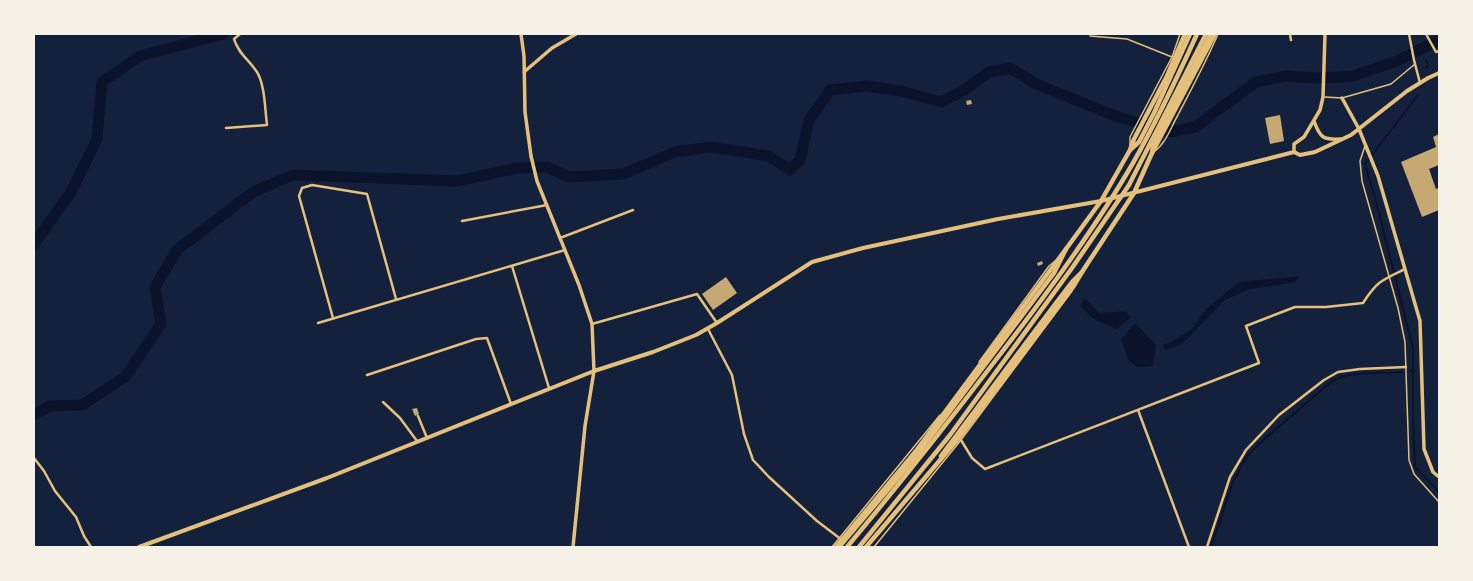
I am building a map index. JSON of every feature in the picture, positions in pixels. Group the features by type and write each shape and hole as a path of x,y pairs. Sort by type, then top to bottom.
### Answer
{"main road":[{"path":"836,547 916,451 1101,201 1130,150 1134,139 1167,76 1185,34"},
{"path":"1145,119 1168,84 1190,34"},
{"path":"847,547 930,447 1032,313 1090,230 1136,157 1170,94 1197,34"},
{"path":"859,547 950,435 1081,255 1129,185 1206,34"},
{"path":"1168,125 1211,34"},
{"path":"867,547 958,439 1072,287 1134,193 1152,153 1190,84 1215,34"},
{"path":"138,547 327,478 594,371 653,352 696,335 708,329 812,262 828,257 998,219 1101,201 1294,152 1300,155 1316,152 1342,139 1359,128 1407,90 1420,82 1439,74"},
{"path":"839,547 914,459 1054,273 1066,250"},
{"path":"867,547 955,438 1072,282 1082,272"}],"street":[{"path":"226,128 267,125 262,84 257,73 236,48 234,39 240,34"},
{"path":"521,34 525,112 531,156 537,181 580,285 592,324 594,371 585,426 573,547"},
{"path":"524,72 552,48 576,34"},
{"path":"1290,34 1291,40"},
{"path":"1294,152 1294,144 1304,137 1320,110 1323,97 1325,34"},
{"path":"1409,34 1420,82"},
{"path":"1426,34 1436,52 1439,51"},
{"path":"1342,98 1359,128 1378,176 1420,321 1424,449 1433,472 1439,477"},
{"path":"1314,121 1321,136 1328,140 1342,139"},
{"path":"333,318 299,196 302,188 312,185 367,194 396,299"},
{"path":"462,221 547,205"},
{"path":"560,238 633,210"},
{"path":"318,323 566,250"},
{"path":"512,266 550,389"},
{"path":"961,440 972,458 985,469 1259,363 1246,326 1295,307 1333,306 1363,303 1372,289 1382,280 1405,269"},
{"path":"592,324 697,294 717,323"},
{"path":"708,329 732,375 744,434 753,460 806,511 851,547"},
{"path":"366,375 476,340 487,338 511,404"},
{"path":"1207,547 1230,477 1246,450 1279,415 1324,380 1338,372 1360,368 1406,367"},
{"path":"384,402 400,418 417,441"},
{"path":"1138,410 1189,547"},
{"path":"418,416 427,438"},
{"path":"34,458 44,471 55,491 76,518 91,547"}],"lane":[{"path":"1145,119 1172,57 1180,34"},
{"path":"1168,125 1204,67 1218,34"},
{"path":"1090,36 1128,39 1172,57"},
{"path":"1323,97 1342,98 1391,84 1416,64"},
{"path":"1365,146 1360,162 1362,181 1390,276 1405,342 1409,460 1414,474 1439,502"},
{"path":"832,547 946,407 1049,266 1066,250"},
{"path":"874,547 961,440 1072,293 1082,272"}],"water":[{"path":"1300,276 1295,282 1247,290 1225,300 1181,345 1165,350 1163,344 1170,343 1191,330 1205,310 1239,282"},
{"path":"1085,298 1099,313 1125,311 1131,317 1117,329 1094,319 1080,306"},
{"path":"1135,323 1156,345 1153,366 1137,367 1129,361 1121,339"}],"building":[{"path":"971,100 972,104 967,105 966,101"},
{"path":"1280,115 1284,141 1270,144 1265,118"},
{"path":"1439,134 1439,165 1429,169 1436,189 1439,188 1439,210 1422,217 1401,162 1436,147 1433,137"},
{"path":"1042,261 1043,264 1038,266 1037,263"},
{"path":"726,277 737,293 713,310 702,294"},
{"path":"417,408 419,414 415,416 412,409"}],"waterway":[{"path":"34,244 71,192 97,139 102,82 140,56 223,34"},
{"path":"34,415 49,406 82,405 125,377 161,324 155,287 177,250 253,192 293,175 457,181 518,168 547,167 569,177 623,174 675,152 711,147 769,156 790,170 800,160 809,120 830,90 867,86 901,91 941,102 963,91 989,72 1010,68 1036,84 1118,117 1171,132 1195,127 1256,82 1286,76 1320,78 1353,76 1397,61 1439,40"},
{"path":"1426,60 1428,65 1426,68"},
{"path":"1418,95 1365,164 1413,348 1415,467 1439,492"},
{"path":"1211,547 1233,482 1246,457 1261,442 1332,381 1349,375 1402,372"}]}
